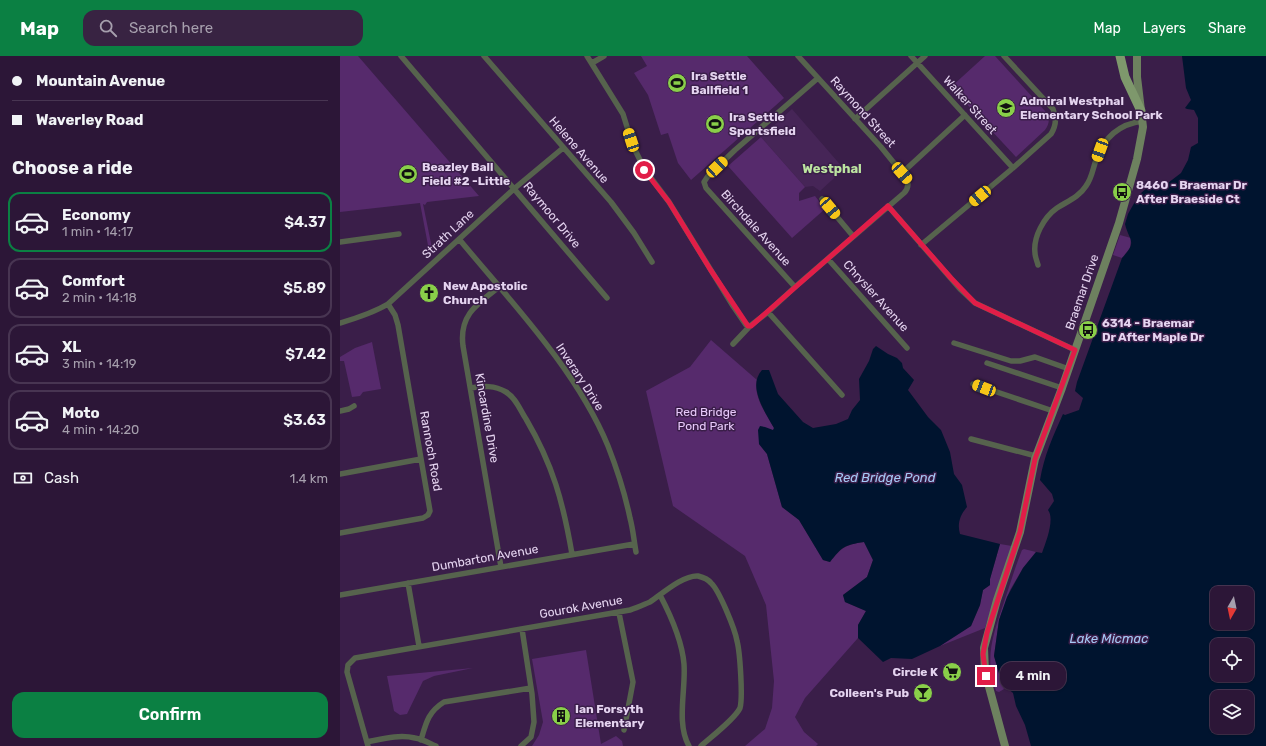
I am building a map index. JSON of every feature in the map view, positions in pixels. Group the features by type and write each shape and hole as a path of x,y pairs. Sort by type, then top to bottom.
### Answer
{"main road":[{"path":"1120,56 1125,77 1141,111"},
{"name":"Braemar Drive","path":"1005,746 985,672 983,654 987,633 1020,532 1036,456 1069,369 1119,223 1137,159 1144,127 1137,77 1138,56"}],"street":[{"name":"Raymoor Drive","path":"401,56 608,298"},
{"name":"Helene Avenue","path":"484,56 610,202 634,233 652,262"},
{"path":"587,56 623,114 633,146 644,170 669,202 746,325 750,326"},
{"path":"592,63 604,56"},
{"name":"Raymond Street","path":"798,56 907,179 908,186 906,190 888,206"},
{"name":"Walker Street","path":"911,56 1013,168"},
{"path":"855,119 925,56"},
{"path":"921,245 1052,134 1056,121 1053,109 1004,56"},
{"name":"Birchdale Avenue","path":"795,287 706,188 704,182 708,176 735,150 818,78"},
{"path":"902,173 965,114"},
{"path":"1038,265 1035,247 1039,233 1047,217 1057,208 1078,195 1087,185 1100,150 1107,139 1131,122 1143,121"},
{"name":"Strath Lane","path":"340,323 364,316 388,304 514,188 563,148"},
{"path":"822,199 853,236"},
{"path":"733,344 750,326 768,312 888,206 921,245 975,303 1075,350"},
{"path":"340,242 400,234"},
{"name":"Inverary Drive","path":"459,239 536,332 562,366 593,416 607,444 616,469 631,520 636,552"},
{"name":"Chrysler Avenue","path":"828,259 907,348"},
{"name":"Kincardine Drive","path":"499,287 474,306 467,316 463,328 463,346 501,567"},
{"name":"Rannoch Road","path":"340,533 423,518 427,516 430,509 398,325 395,315 388,304"},
{"path":"768,312 842,395"},
{"path":"954,343 1011,361 1020,361 1035,357 1069,369"},
{"path":"987,363 1002,370 1027,376 1062,388"},
{"path":"973,384 1053,411"},
{"path":"471,388 486,385 495,387 508,393 516,402 534,433 548,462 564,511 572,554"},
{"path":"340,411 354,406"},
{"path":"971,439 1036,456"},
{"path":"340,474 421,459"},
{"name":"Dumbarton Avenue","path":"340,595 634,544"},
{"name":"Gourok Avenue","path":"368,744 348,672 350,662 358,657 619,612 642,606 688,577 698,576 706,578 712,584 734,629 737,641 742,695 740,707 735,716 701,746"},
{"path":"408,583 420,646"},
{"path":"660,595 672,618 683,657 684,678 682,723 683,732 689,746"},
{"path":"619,612 633,682 624,730"},
{"path":"522,629 531,688 534,728 531,737 522,746"},
{"path":"421,740 430,714 436,707 444,702 531,688"},
{"path":"368,744 396,737 414,738 436,746"}],"shaded area":[{"path":"792,109 844,169 820,191 813,186 805,187 761,137"}],"green space":[{"path":"340,56 358,56 479,196 427,202 425,205 423,204 433,253 430,256 420,203 340,212"},
{"path":"641,56 747,56 784,98 691,180 678,163 668,133 661,135 648,95 634,73 647,66"},
{"name":"Admiral Westphal Elementary School Park","path":"985,56 995,56 1045,111 1049,118 1048,125 1045,130 1016,157 951,87"},
{"path":"761,137 805,187 799,193 799,201 815,196 825,209 792,238 728,166"},
{"path":"1120,235 1131,238 1130,248 1122,258 1113,255"},
{"name":"Red Bridge Pond Park","path":"711,340 757,380 756,386 759,399 774,428 773,431 770,429 759,444 767,454 782,507 799,520 823,560 830,562 844,548 852,544 864,542 873,560 867,577 843,595 845,602 866,611 858,625 858,638 805,698 795,717 804,732 818,744 816,746 745,746 765,729 772,708 774,681 766,605 745,556 673,506 646,391 690,367"},
{"path":"372,342 381,389 363,392 360,396 352,397 344,361 340,361 340,357 355,348"},
{"path":"1000,544 1012,546 985,628 940,646 971,626 980,605 983,590 990,585 990,579"},
{"path":"1024,549 1036,552 1023,568 1010,590 999,620 994,656 1004,689 999,692 996,691 992,679 990,657 991,646 996,625 1015,569 1022,550"},
{"path":"586,650 601,744 616,736 622,741 623,746 532,746 539,735 543,722 532,659"},
{"path":"473,668 434,676 423,681 407,714 400,715 394,711 387,676"}],"water":[{"name":"Lake Micmac","path":"1182,56 1266,56 1266,746 1031,746 1025,725 1016,706 1013,693 1002,683 994,656 999,620 1007,597 1023,568 1036,552 1042,553 1046,543 1051,519 1048,510 1054,501 1052,494 1040,480 1042,471 1049,446 1063,414 1065,415 1079,410 1083,398 1075,391 1077,382 1122,258 1130,248 1131,244 1125,224 1128,214 1137,198 1147,188 1164,186 1181,173 1188,160 1191,147 1198,143 1198,118 1194,110 1185,108 1191,100 1186,88"},
{"name":"Red Bridge Pond","path":"876,346 897,358 902,363 903,368 914,380 908,390 928,417 941,430 950,452 954,474 962,485 967,507 960,520 960,534 1000,544 990,579 990,585 983,590 980,605 971,626 940,646 912,659 891,658 883,662 858,638 858,625 866,611 845,602 843,595 867,577 873,560 864,542 852,544 844,548 830,562 823,560 799,520 782,507 767,454 759,444 758,430 760,426 773,430 774,428 762,407 756,384 758,376 762,370 769,370 778,394 803,422 813,428 836,424 848,419 852,410 860,400 859,379 869,361 873,349"}],"place":[{"name":"Ira Settle Ballfield 1","path":"677,83"},
{"name":"Admiral Westphal Elementary School Park","path":"1006,108"},
{"name":"Ira Settle Sportsfield","path":"715,124"},
{"name":"Beazley Ball Field #2 -Little","path":"408,174"},
{"name":"8460 - Braemar Dr After Braeside Ct","path":"1122,192"},
{"name":"New Apostolic Church","path":"429,293"},
{"name":"6314 - Braemar Dr After Maple Dr","path":"1088,330"},
{"name":"Circle K","path":"952,672"},
{"name":"Colleen's Pub","path":"923,693"},
{"name":"Ian Forsyth Elementary","path":"561,716"}],"district":[{"name":"Westphal","path":"832,168"}],"route":[{"path":"644,170 669,202 710,269 748,326 751,326 768,312 888,206 921,245 975,303 1042,336 1075,350 1035,459 1020,532 987,633 983,654 986,676"}]}
